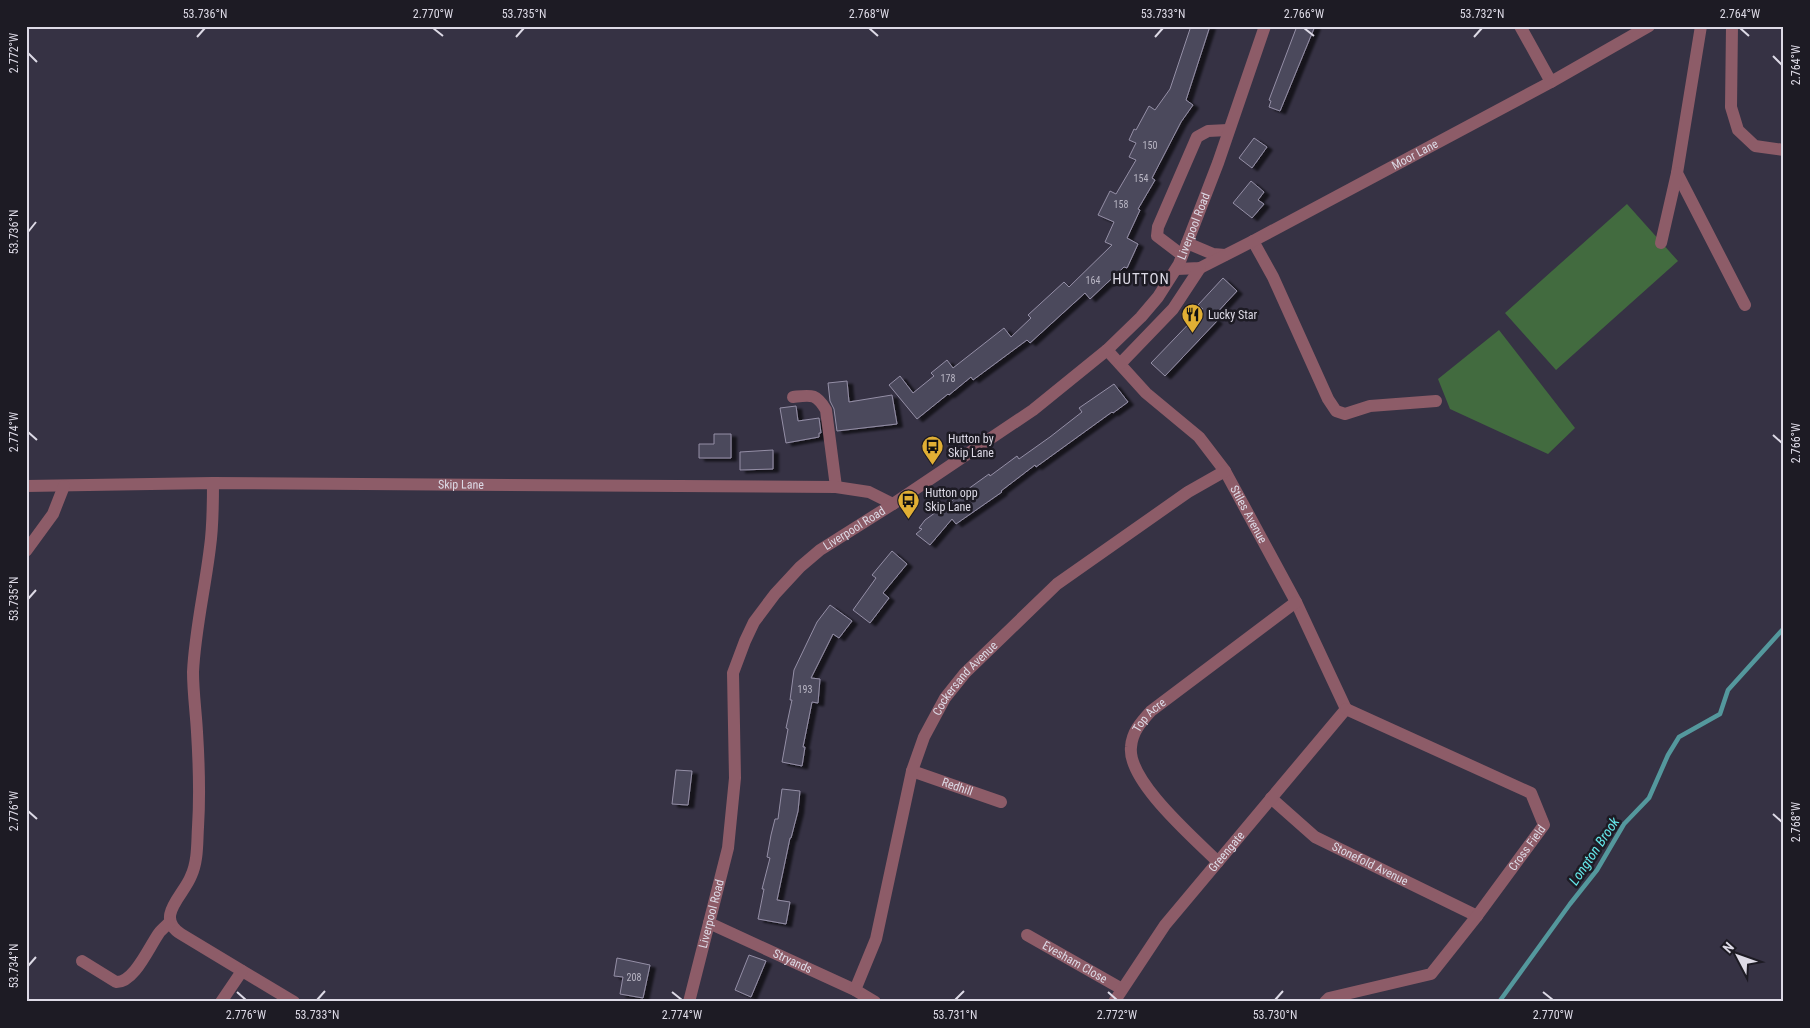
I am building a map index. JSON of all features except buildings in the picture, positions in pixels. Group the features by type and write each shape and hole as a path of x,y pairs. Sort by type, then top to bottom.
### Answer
{"street":[{"name":"Liverpool Road","path":"689,1002 728,848 735,778 734,674 745,641 754,622 775,594 800,567 820,550 893,504 1033,410 1107,350 1141,317 1158,297 1177,268 1218,163 1265,26"},
{"path":"1520,26 1551,82"},
{"name":"Moor Lane","path":"1177,268 1200,268 1551,82 1650,26"},
{"path":"1661,243 1676,172 1701,26"},
{"path":"1732,26 1731,107 1738,130 1755,146 1784,150"},
{"path":"1182,255 1157,236 1158,227 1197,137 1208,131 1228,130"},
{"path":"1676,172 1745,305"},
{"path":"1252,241 1273,277 1328,399 1336,411 1345,414 1370,406 1436,401"},
{"path":"1187,243 1213,254 1225,255"},
{"path":"1120,364 1173,309 1200,268"},
{"name":"Stiles Avenue","path":"1107,350 1146,393 1199,437 1226,471 1296,602 1346,709"},
{"path":"793,397 812,395 820,400 826,410 836,487"},
{"name":"Cockersand Avenue","path":"855,990 876,939 912,771 924,736 946,698 965,673 1057,584 1188,492 1226,471"},
{"path":"213,483 211,546 193,673 200,797 196,858 191,877 172,908 170,922 173,929 294,1002"},
{"name":"Skip Lane","path":"26,486 213,483 836,487 869,492 893,504"},
{"path":"26,551 53,514 64,486"},
{"name":"Top Acre","path":"1218,862 1156,800 1133,766 1131,748 1138,725 1151,711 1296,602"},
{"name":"Greengate","path":"1114,1002 1165,925 1346,709"},
{"name":"Cross Field","path":"1325,1002 1328,998 1431,974 1477,916 1544,825 1531,793 1346,709"},
{"name":"Redhill","path":"912,771 1001,802"},
{"name":"Stonefold Avenue","path":"1271,798 1315,837 1477,916"},
{"path":"82,961 116,982 120,982 132,974 160,932 170,922"},
{"name":"Stryands","path":"709,923 855,990 875,1002"},
{"name":"Evesham Close","path":"1027,935 1122,989"},
{"path":"221,1002 242,971"}],"green space":[{"path":"1627,204 1678,261 1556,370 1505,313"},
{"path":"1499,330 1575,428 1548,454 1450,409 1438,379"}],"waterway":[{"name":"Longton Brook","path":"1499,1002 1597,870 1624,824 1649,798 1668,755 1679,737 1720,714 1728,690 1784,628"}],"place":[{"name":"Lucky Star","path":"1192,334"},
{"name":"Hutton by Skip Lane","path":"932,465"},
{"name":"Hutton opp Skip Lane","path":"909,519"}],"district":[{"name":"HUTTON","path":"1141,279"}]}
